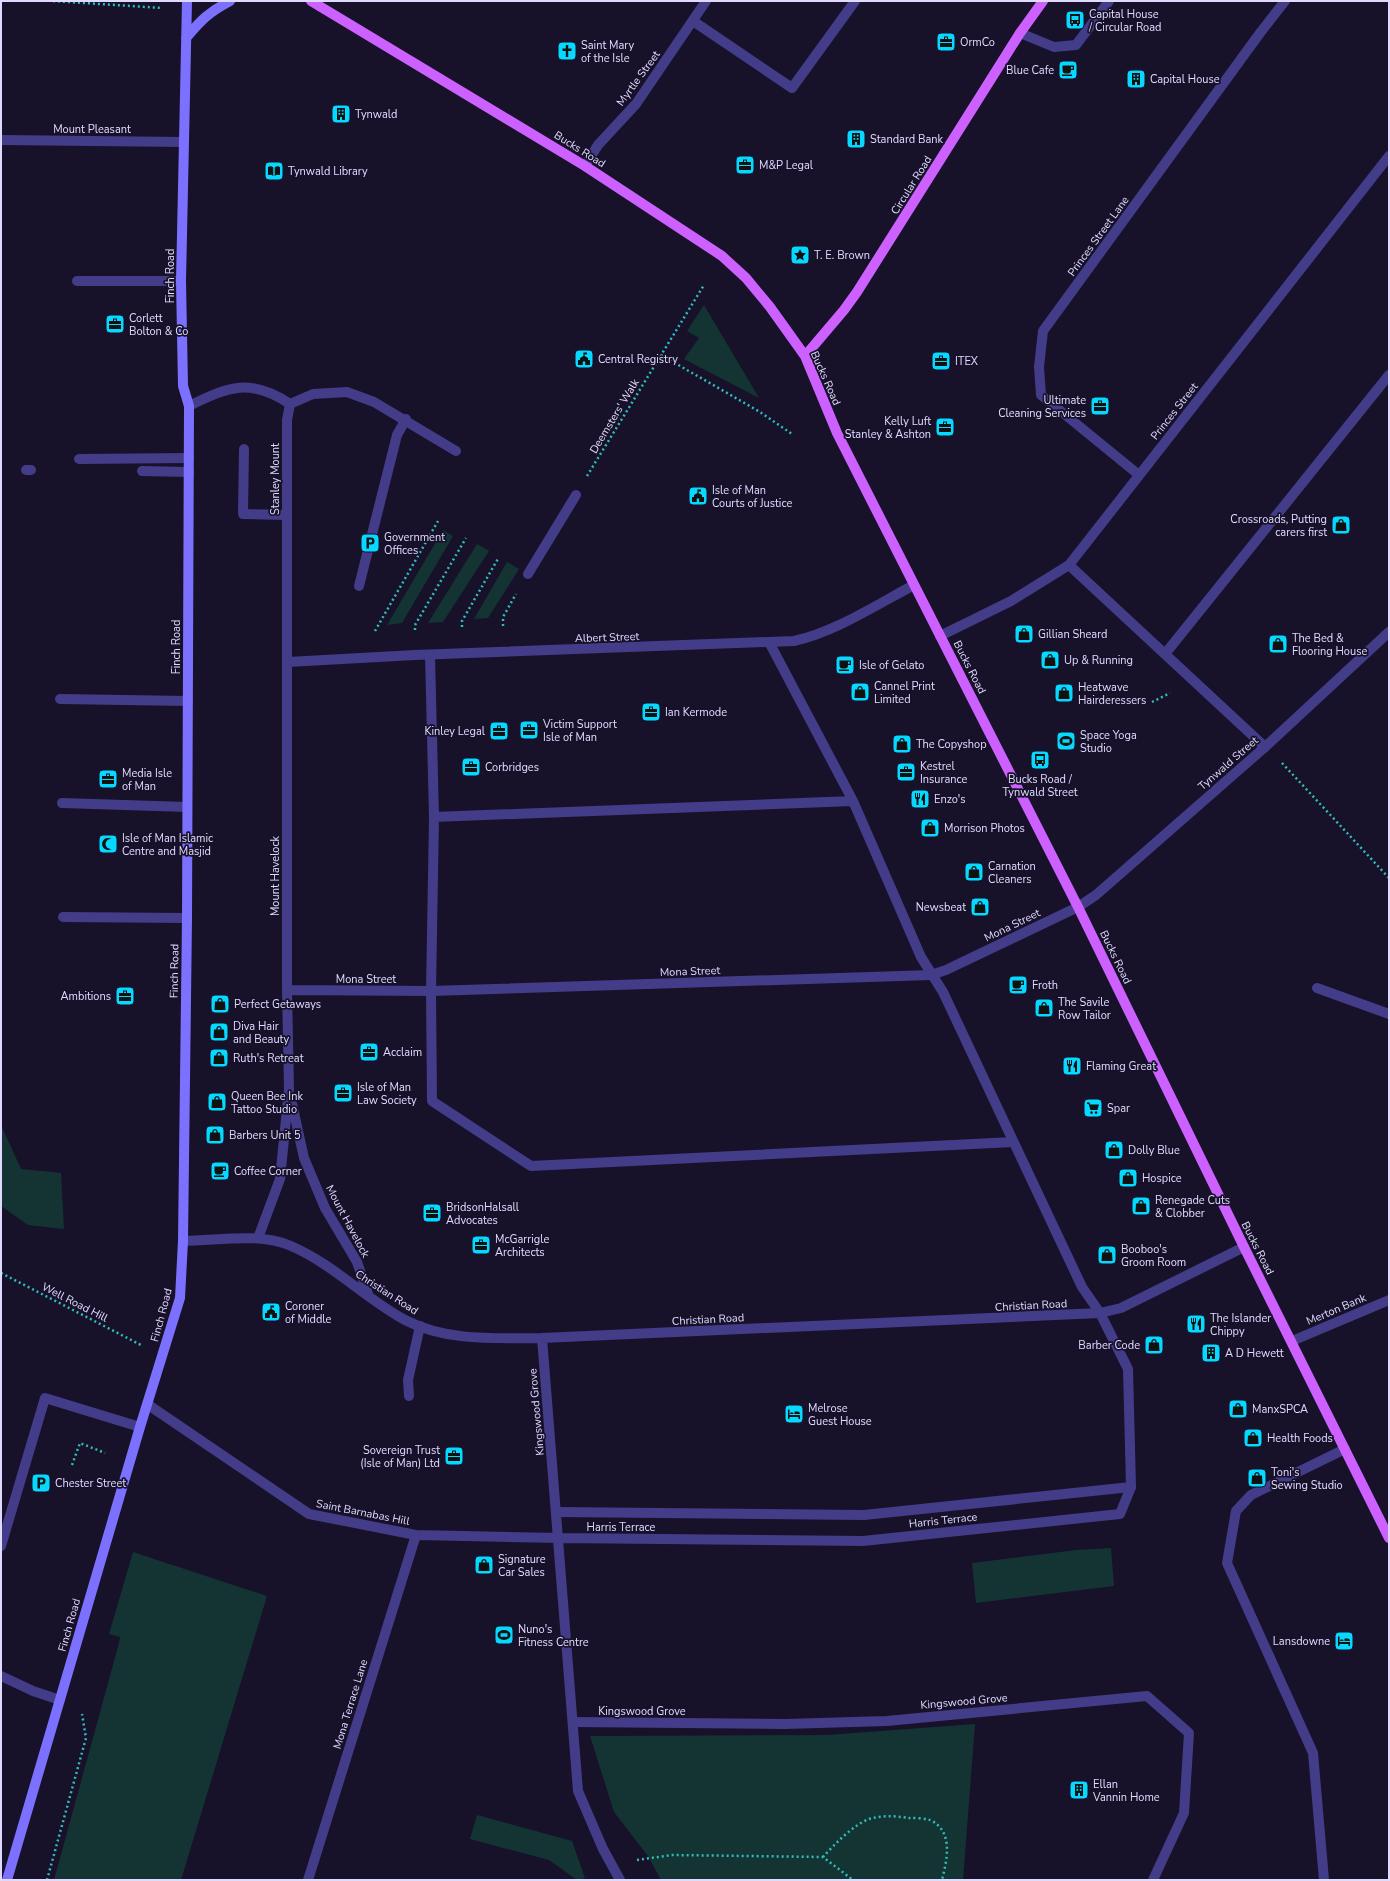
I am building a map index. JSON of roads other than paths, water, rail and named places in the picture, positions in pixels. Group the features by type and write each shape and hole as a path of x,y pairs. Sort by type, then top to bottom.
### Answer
{"main road":[{"name":"Finch Road","path":"7,1880 140,1427 180,1298 183,1241 187,918 190,406 183,386 181,281 187,1"},
{"path":"186,38 199,22 212,10 230,1"},
{"name":"Bucks Road","path":"311,1 585,166 722,256 751,284 770,306 805,356 837,433 1078,907 1244,1247 1389,1538"},
{"name":"Circular Road","path":"805,356 844,310 857,292 1020,34 1043,1"}],"street":[{"name":"Myrtle Street","path":"585,166 598,145 636,104 706,1"},
{"path":"693,21 792,88 855,1"},
{"path":"1020,34 1054,47 1076,46 1109,1"},
{"name":"Princes Street Lane","path":"1139,475 1040,395 1039,366 1043,331 1260,33 1285,1"},
{"name":"Mount Pleasant","path":"1,140 183,142"},
{"name":"Princes Street","path":"940,636 1011,601 1069,564 1389,156"},
{"path":"77,281 181,281"},
{"path":"1165,654 1389,375"},
{"path":"190,406 218,392 238,387 257,388 269,392 290,404 313,394 347,392 374,402 406,419 456,451"},
{"name":"Stanley Mount","path":"288,662 287,420 290,404"},
{"path":"359,586 397,435 406,419"},
{"path":"244,449 243,514 287,515"},
{"path":"79,459 189,458"},
{"path":"142,472 189,472"},
{"path":"528,574 576,495"},
{"path":"1069,564 1264,747"},
{"name":"Albert Street","path":"288,662 794,641 808,638 833,627 914,585"},
{"name":"Tynwald Street","path":"1078,907 1096,895 1264,747 1389,632"},
{"name":"Harris Terrace","path":"558,1538 863,1541 1120,1514 1131,1487 1128,1369 1100,1314 1082,1287 943,992 921,957 853,801 769,642"},
{"path":"430,655 434,816 431,991 432,1101 531,1166 1013,1142"},
{"name":"Mount Havelock","path":"258,1238 280,1179 289,1089 287,990 288,662"},
{"path":"60,699 188,701"},
{"path":"434,816 853,801"},
{"path":"62,803 187,807"},
{"name":"Mona Street","path":"287,990 431,991 931,974 946,970 1078,907"},
{"path":"63,917 187,918"},
{"path":"1318,988 1389,1014"},
{"name":"Mount Havelock","path":"289,1089 304,1158 326,1208 357,1262 368,1294"},
{"name":"Christian Road","path":"183,1241 258,1238 291,1246 326,1266 406,1320 438,1333 477,1338 542,1338 1100,1314 1121,1308 1244,1247"},
{"name":"Merton Bank","path":"1292,1341 1389,1300"},
{"path":"409,1396 408,1380 420,1326"},
{"name":"Kingswood Grove","path":"542,1338 578,1791 602,1849 618,1876"},
{"path":"1,1546 45,1398 140,1427"},
{"name":"Saint Barnabas Hill","path":"147,1404 309,1514 416,1535 558,1538"},
{"path":"1324,1880 1313,1753 1227,1563 1236,1511 1251,1495 1345,1449"},
{"path":"556,1512 864,1515 1131,1487"},
{"name":"Mona Terrace Lane","path":"308,1880 416,1535"},
{"path":"1,1676 33,1691 60,1700"},
{"name":"Kingswood Grove","path":"573,1722 785,1724 887,1721 1147,1696 1189,1733 1184,1813 1153,1880"}],"place":[{"name":"Capital House / Circular Road","path":"1075,20"},
{"name":"OrmCo","path":"946,42"},
{"name":"Saint Mary of the Isle","path":"567,51"},
{"name":"Blue Cafe","path":"1068,70"},
{"name":"Capital House","path":"1136,79"},
{"name":"Tynwald","path":"341,114"},
{"name":"Standard Bank","path":"856,139"},
{"name":"M&P Legal","path":"745,165"},
{"name":"Tynwald Library","path":"274,171"},
{"name":"T. E. Brown","path":"800,255"},
{"name":"Corlett Bolton & Co","path":"115,324"},
{"name":"Central Registry","path":"584,359"},
{"name":"ITEX","path":"941,361"},
{"name":"Ultimate Cleaning Services","path":"1100,406"},
{"name":"Kelly Luft Stanley & Ashton","path":"945,427"},
{"name":"Isle of Man Courts of Justice","path":"698,496"},
{"name":"Crossroads, Putting carers first","path":"1341,525"},
{"name":"Government Offices","path":"370,543"},
{"name":"Gillian Sheard","path":"1024,634"},
{"name":"The Bed & Flooring House","path":"1278,644"},
{"name":"Up & Running","path":"1050,660"},
{"name":"Isle of Gelato","path":"845,665"},
{"name":"Cannel Print Limited","path":"860,692"},
{"name":"Heatwave Hairderessers","path":"1064,693"},
{"name":"Ian Kermode","path":"651,712"},
{"name":"Victim Support Isle of Man","path":"529,730"},
{"name":"Kinley Legal","path":"499,731"},
{"name":"Space Yoga Studio","path":"1066,741"},
{"name":"The Copyshop","path":"902,744"},
{"name":"Bucks Road / Tynwald Street","path":"1040,760"},
{"name":"Corbridges","path":"471,767"},
{"name":"Kestrel Insurance","path":"906,772"},
{"name":"Media Isle of Man","path":"108,779"},
{"name":"Enzo's","path":"920,799"},
{"name":"Morrison Photos","path":"930,828"},
{"name":"Isle of Man Islamic Centre and Masjid","path":"108,844"},
{"name":"Carnation Cleaners","path":"974,872"},
{"name":"Newsbeat","path":"980,907"},
{"name":"Froth","path":"1018,985"},
{"name":"Ambitions","path":"125,996"},
{"name":"Perfect Getaways","path":"220,1004"},
{"name":"The Savile Row Tailor","path":"1044,1008"},
{"name":"Diva Hair and Beauty","path":"219,1032"},
{"name":"Acclaim","path":"369,1052"},
{"name":"Ruth's Retreat","path":"219,1058"},
{"name":"Flaming Great","path":"1072,1066"},
{"name":"Isle of Man Law Society","path":"343,1093"},
{"name":"Queen Bee Ink Tattoo Studio","path":"217,1102"},
{"name":"Spar","path":"1093,1108"},
{"name":"Barbers Unit 5","path":"215,1135"},
{"name":"Dolly Blue","path":"1114,1150"},
{"name":"Coffee Corner","path":"220,1171"},
{"name":"Hospice","path":"1128,1178"},
{"name":"Renegade Cuts & Clobber","path":"1141,1206"},
{"name":"BridsonHalsall Advocates","path":"432,1213"},
{"name":"McGarrigle Architects","path":"481,1245"},
{"name":"Booboo's Groom Room","path":"1107,1255"},
{"name":"Coroner of Middle","path":"271,1312"},
{"name":"The Islander Chippy","path":"1196,1324"},
{"name":"Barber Code","path":"1154,1345"},
{"name":"A D Hewett","path":"1211,1353"},
{"name":"ManxSPCA","path":"1238,1409"},
{"name":"Melrose Guest House","path":"794,1414"},
{"name":"Health Foods","path":"1253,1438"},
{"name":"Sovereign Trust (Isle of Man) Ltd","path":"454,1456"},
{"name":"Toni's Sewing Studio","path":"1257,1478"},
{"name":"Chester Street","path":"41,1483"},
{"name":"Signature Car Sales","path":"484,1565"},
{"name":"Nuno's Fitness Centre","path":"504,1635"},
{"name":"Lansdowne","path":"1344,1641"},
{"name":"Ellan Vannin Home","path":"1079,1790"}]}
